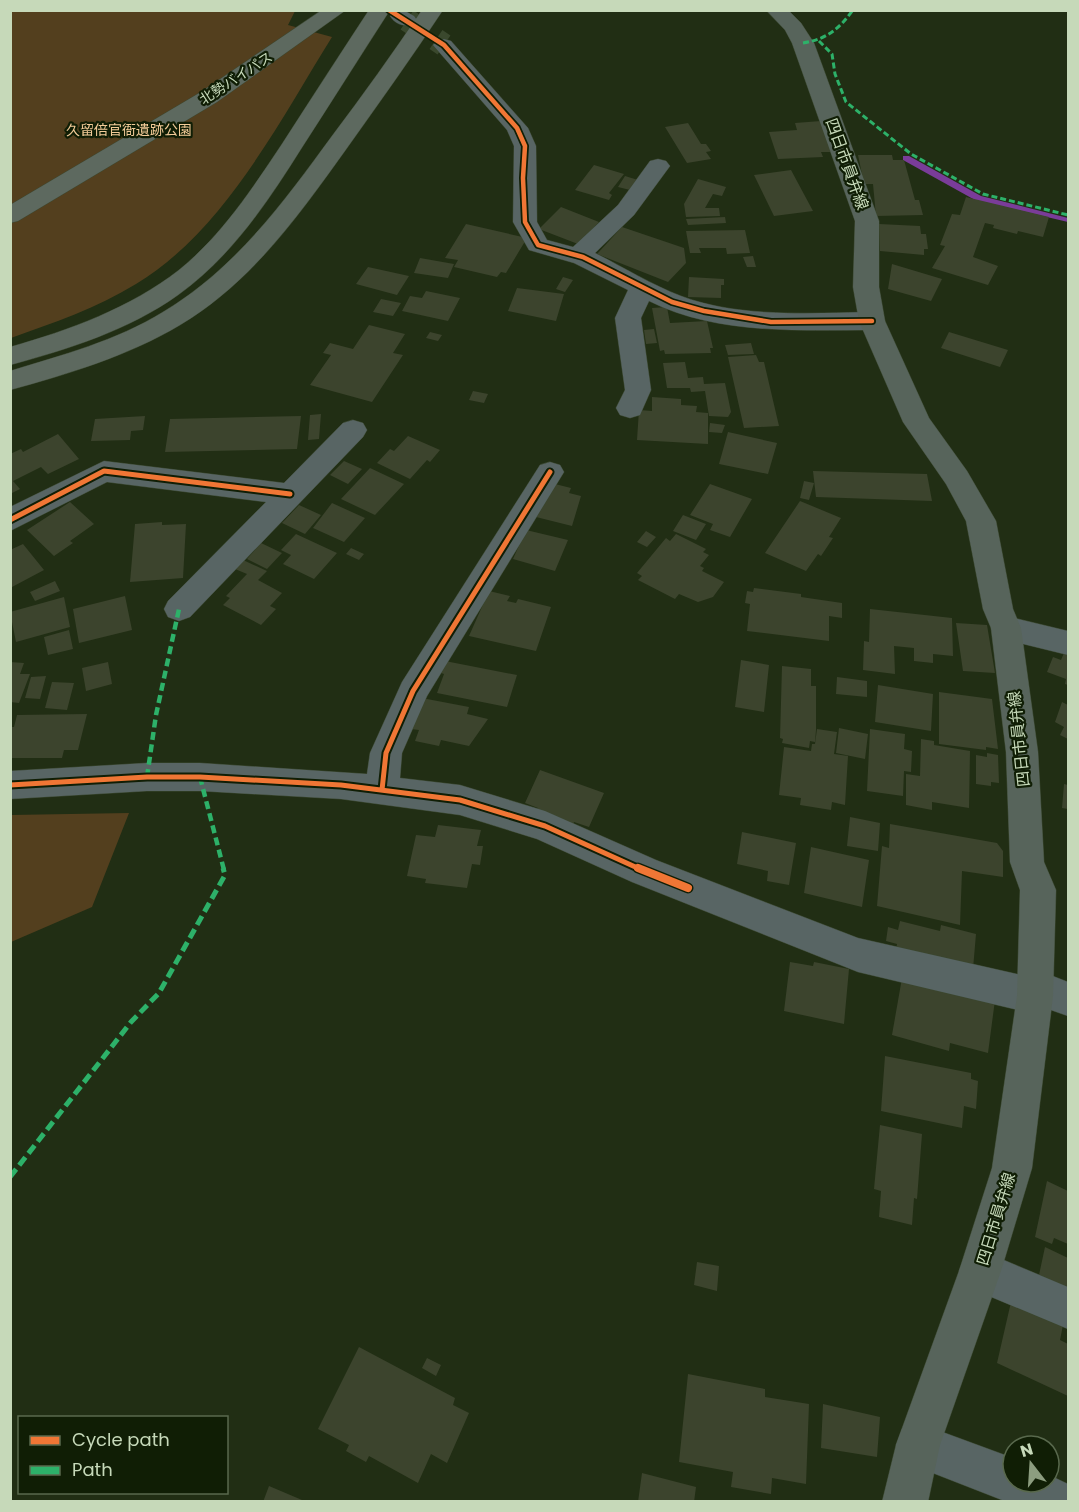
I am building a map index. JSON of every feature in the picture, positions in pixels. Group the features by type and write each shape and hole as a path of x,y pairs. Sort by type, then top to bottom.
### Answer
{"highway":[{"name":"北勢バイパス","path":"10,216 209,97 336,10"},
{"path":"10,381 120,344 170,320 215,290 246,264 291,210 434,10"},
{"path":"10,356 55,343 97,326 146,302 187,276 247,213 396,15"}],"main road":[{"name":"四日市員弁線","path":"776,10 794,27 803,43 838,145 860,197 867,221 866,287 872,321 890,369 917,422 957,478 981,521 998,609 1006,628 1022,752 1027,862 1038,890 1046,994 1012,1168 980,1271 918,1445 905,1502"}],"street":[{"path":"444,45 517,128 525,146 523,178 525,222 538,245 579,255 672,302 704,311 781,322 872,321"},
{"path":"579,255 626,210 658,166"},
{"path":"630,408 638,390 628,318 642,287"},
{"path":"179,609 353,430"},
{"path":"10,520 104,471 290,494"},
{"path":"382,790 386,753 413,692 550,472"},
{"path":"1006,628 1055,638 1068,643"},
{"path":"10,785 147,777 200,777 341,785 460,800 545,826 644,871 858,955 1046,994"},
{"path":"980,1271 1068,1308"},
{"path":"918,1445 1001,1477"},
{"path":"1040,1494 1057,1502"}],"green space":[{"name":"久留倍官衙遺跡公園","path":"10,11 295,11 288,25 332,37 247,173 223,205 168,262 121,293 75,314 11,338"},
{"path":"129,813 92,907 11,942 11,815"}],"building":[{"path":"821,121 832,152 821,152 823,157 778,159 769,132 797,130 795,123"},
{"path":"688,123 701,144 706,144 711,151 706,152 711,159 687,163 665,127"},
{"path":"858,155 892,155 893,160 904,160 915,200 919,200 923,215 876,216 873,184 864,184"},
{"path":"594,165 624,174 609,193 612,195 609,200 575,190"},
{"path":"791,170 813,211 774,216 754,175"},
{"path":"625,176 638,180 630,190 618,187"},
{"path":"698,179 726,187 722,196 713,194 705,208 719,208 720,216 686,217 684,204"},
{"path":"966,197 1049,217 1043,237 1018,231 1017,234 993,228 994,225 985,223 973,257 998,266 988,285 932,268 945,246 940,245 952,214 960,215"},
{"path":"561,207 599,222 578,244 539,229"},
{"path":"725,217 726,223 688,225 686,219"},
{"path":"466,224 527,238 506,273 501,272 497,277 454,267 458,260 445,258"},
{"path":"879,224 920,226 921,234 926,234 928,249 924,249 924,255 880,251"},
{"path":"622,227 684,248 686,263 668,282 597,254"},
{"path":"745,230 750,253 727,254 726,248 699,248 701,253 690,253 686,231"},
{"path":"753,256 756,267 747,267 743,257"},
{"path":"420,258 454,264 448,278 414,273"},
{"path":"892,264 942,279 931,301 888,289"},
{"path":"368,267 409,276 397,295 356,284"},
{"path":"563,277 573,280 565,292 556,289"},
{"path":"689,277 724,279 724,285 721,285 721,298 688,297"},
{"path":"517,288 564,294 556,321 508,311"},
{"path":"426,291 460,298 448,321 402,311 410,296 422,298"},
{"path":"381,299 401,303 393,316 373,312"},
{"path":"667,307 670,323 707,321 713,348 710,348 711,353 665,354 664,350 660,351 652,308"},
{"path":"369,325 405,334 393,353 403,355 372,402 310,385 331,355 323,353 330,343 353,349"},
{"path":"654,329 657,343 646,344 644,330"},
{"path":"430,332 442,335 438,341 426,338"},
{"path":"949,332 1008,350 1000,367 941,348"},
{"path":"751,343 754,354 728,355 725,345"},
{"path":"756,355 759,362 764,362 779,426 744,428 728,357"},
{"path":"685,362 688,378 703,377 704,384 725,383 731,412 728,417 709,416 705,391 691,392 690,388 667,388 663,363"},
{"path":"473,391 488,394 484,403 469,400"},
{"path":"652,397 681,399 681,405 697,406 696,412 708,413 708,444 637,440 639,410 652,411"},
{"path":"321,414 319,439 308,440 310,415"},
{"path":"145,416 143,430 131,431 130,440 91,441 95,419"},
{"path":"301,416 297,449 165,452 170,419"},
{"path":"710,423 725,425 722,433 709,432"},
{"path":"728,432 777,443 768,474 719,464"},
{"path":"58,434 79,459 48,474 41,467 13,481 20,489 10,494 10,454 21,449 23,452"},
{"path":"408,436 440,450 430,462 427,460 410,479 377,463 390,449 394,451"},
{"path":"344,461 362,469 348,484 330,475"},
{"path":"370,468 404,484 375,515 341,499"},
{"path":"813,471 927,474 932,501 816,497"},
{"path":"804,481 814,483 809,500 800,498"},
{"path":"555,484 571,488 569,493 581,496 572,526 536,517"},
{"path":"710,484 752,499 730,537 710,530 713,524 690,515"},
{"path":"800,501 841,518 829,537 833,538 821,556 818,554 806,571 765,553"},
{"path":"70,502 94,524 54,556 27,530"},
{"path":"332,503 365,518 344,542 313,528"},
{"path":"299,505 321,515 305,534 282,523"},
{"path":"683,515 706,524 696,540 673,531"},
{"path":"162,522 162,525 186,524 183,578 130,582 135,524"},
{"path":"526,530 568,540 555,571 513,559"},
{"path":"646,531 656,537 647,547 637,542"},
{"path":"296,534 337,553 314,579 283,564 291,555 281,550"},
{"path":"676,534 706,549 703,552 709,555 700,566 704,568 702,571 724,582 713,597 698,602 679,594 675,599 638,580 642,576 637,573 666,538 670,541"},
{"path":"261,543 282,553 267,569 247,559"},
{"path":"23,544 44,570 12,587 10,550"},
{"path":"351,548 364,554 359,560 346,554"},
{"path":"243,560 267,571 258,580 282,593 270,606 276,609 261,625 223,605 230,598 226,596 247,574 235,569"},
{"path":"55,581 60,591 35,601 30,592"},
{"path":"754,588 801,594 801,597 842,603 842,618 829,616 829,641 747,631 750,604 745,603 747,591 753,592"},
{"path":"489,591 510,596 507,601 516,603 518,599 551,607 536,651 469,636"},
{"path":"125,596 132,630 79,643 73,609"},
{"path":"64,597 70,627 16,642 10,612"},
{"path":"870,609 952,618 953,656 933,654 933,663 914,661 914,648 894,646 895,674 863,670 864,641 869,642"},
{"path":"956,623 987,625 995,673 963,671"},
{"path":"69,630 73,649 48,655 44,637"},
{"path":"1064,653 1068,655 1068,685 1065,684 1066,679 1047,672 1053,657 1061,660"},
{"path":"741,660 769,665 764,712 735,707"},
{"path":"445,661 517,675 507,707 437,693 444,674 441,673"},
{"path":"10,662 24,663 20,674 30,674 19,703 10,702"},
{"path":"108,662 112,684 86,691 82,668"},
{"path":"782,666 811,669 811,686 816,686 816,730 815,742 810,741 809,748 782,743 783,739 780,738"},
{"path":"46,676 40,699 25,698 31,677"},
{"path":"837,677 867,681 867,697 836,694"},
{"path":"52,682 74,683 67,710 45,708"},
{"path":"878,685 933,694 931,731 875,722"},
{"path":"939,692 992,699 998,749 986,747 986,750 939,744"},
{"path":"422,700 469,707 467,714 488,719 469,746 441,740 439,746 415,741 419,730 411,729"},
{"path":"1062,702 1068,705 1068,739 1060,735 1064,727 1055,722"},
{"path":"87,714 78,750 64,750 62,758 10,758 10,727 14,727 17,715"},
{"path":"839,728 868,734 865,759 836,753"},
{"path":"817,729 837,732 834,754 848,756 845,805 832,802 831,810 800,805 801,798 779,795 784,747 811,751 812,744 815,744"},
{"path":"870,729 905,734 904,749 912,751 911,772 904,771 903,796 867,791"},
{"path":"921,739 934,741 934,745 970,751 969,808 932,802 932,810 906,805 906,774 920,776"},
{"path":"987,753 998,755 999,783 991,782 991,786 976,784 976,755 987,757"},
{"path":"540,770 604,793 589,827 574,822 572,826 536,812 538,808 525,803"},
{"path":"1064,784 1068,785 1068,809 1062,808"},
{"path":"850,817 880,823 878,851 847,846"},
{"path":"890,824 997,843 1003,851 1003,877 962,871 960,925 877,906 882,846 889,848"},
{"path":"438,825 481,830 477,846 483,846 480,865 472,864 467,888 425,883 426,879 407,876 416,835 435,837"},
{"path":"742,832 796,843 789,885 767,881 768,871 737,864"},
{"path":"811,847 869,860 862,907 804,893"},
{"path":"900,921 940,931 941,925 976,934 973,969 896,951 897,944 886,941 888,927 898,930"},
{"path":"790,962 813,966 814,962 849,969 844,1024 784,1011"},
{"path":"902,978 995,1000 988,1053 950,1043 949,1051 892,1035"},
{"path":"885,1056 971,1073 971,1079 978,1081 976,1109 964,1106 962,1128 881,1111"},
{"path":"880,1125 922,1134 917,1199 914,1198 912,1225 879,1217 881,1191 874,1189"},
{"path":"1047,1181 1068,1191 1068,1244 1054,1238 1052,1244 1035,1237"},
{"path":"1045,1247 1068,1258 1068,1288 1039,1275"},
{"path":"697,1262 719,1266 717,1291 694,1285"},
{"path":"1011,1302 1063,1325 1060,1340 1068,1344 1068,1396 997,1363"},
{"path":"359,1347 455,1398 453,1405 469,1413 447,1463 431,1454 418,1483 369,1456 366,1462 346,1451 349,1445 318,1429"},
{"path":"427,1358 441,1365 436,1376 422,1368"},
{"path":"688,1374 765,1389 765,1397 809,1404 806,1484 772,1478 771,1494 731,1487 733,1472 679,1462"},
{"path":"823,1404 880,1417 877,1457 821,1448"},
{"path":"642,1473 696,1487 694,1502 638,1502"},
{"path":"269,1486 302,1500 301,1502 263,1502"}],"waterway":[{"path":"906,158 978,198 1068,220"}],"tunnel":[{"path":"407,20 444,45"}],"marked path":[{"path":"803,43 832,34 853,10"},
{"path":"819,41 832,54 835,74 846,102 911,154 983,194 1068,215"},
{"path":"147,777 156,715 179,609"},
{"path":"10,1177 131,1022 159,993 225,875 200,777"}],"cycle path":[{"path":"389,10 444,45 517,128 525,146 523,178 525,222 538,245 583,257 672,302 704,311 771,322 872,321"},
{"path":"10,520 104,471 290,494"},
{"path":"382,790 386,753 413,691 550,472"},
{"path":"10,785 147,777 200,777 341,785 460,800 545,826 644,871 688,888"}]}
